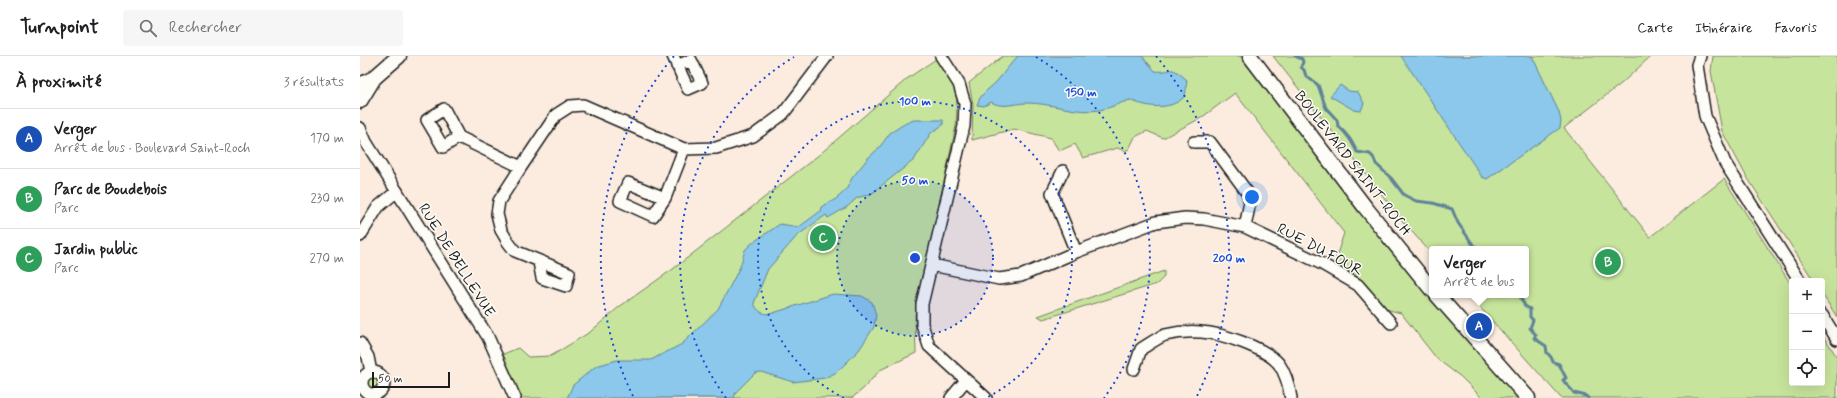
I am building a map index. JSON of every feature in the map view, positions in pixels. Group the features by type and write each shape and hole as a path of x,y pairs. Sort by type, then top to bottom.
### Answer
{"main road":[{"path":"360,85 374,78 399,56"},
{"name":"BOULEVARD SAINT-ROCH","path":"1250,56 1365,207 1429,286"},
{"path":"360,101 374,78"},
{"path":"1439,298 1528,398"}],"street":[{"path":"941,56 959,84 965,104 964,126 922,304 922,324 929,346 986,398"},
{"path":"1700,56 1697,65 1705,116 1725,163 1798,278"},
{"path":"539,262 515,251 508,242 502,230 497,214 499,201 556,115 570,106 577,104 583,105 684,149 716,148 753,136 783,114 826,57"},
{"name":"RUE DE BELLEVUE","path":"360,128 363,139 488,337 515,398"},
{"path":"459,137 521,167"},
{"path":"1194,142 1210,142 1247,192 1250,202 1244,227"},
{"path":"665,198 684,149"},
{"path":"1063,171 1052,193 1076,252"},
{"path":"360,236 378,207 396,191"},
{"name":"RUE DU FOUR","path":"932,265 999,279 1021,276 1076,252 1156,222 1185,218 1204,219 1244,227 1322,264 1358,285 1390,323"},
{"path":"1825,320 1837,339"},
{"path":"1134,369 1141,349 1163,336 1183,332 1203,332 1232,338 1263,351 1278,363 1288,382 1291,398"},
{"path":"360,342 368,357 371,372"},
{"path":"950,398 966,380"}],"green space":[{"path":"1003,56 1240,56 1410,275 1518,398 1482,398 1461,377 1437,359 1401,313 1385,309 1361,279 1334,263 1344,233 1235,93 1201,118 1163,138 1147,131 1135,137 1129,149 1125,151 1117,148 1083,158 1075,144 1059,151 1051,138 1014,129 972,140 973,105 969,83"},
{"path":"1273,56 1651,56 1622,83 1564,128 1650,237 1724,179 1789,281 1789,386 1825,386 1825,339 1837,357 1837,398 1561,398 1472,298 1529,298 1529,246 1429,246 1429,251 1404,223"},
{"path":"1713,56 1837,56 1837,317 1825,299 1825,278 1812,278 1745,174 1722,131 1711,71"},
{"path":"936,59 953,83 957,105 956,126 915,315 916,353 880,370 863,389 852,398 519,398 501,355 518,348 528,357 551,356 590,332 619,307 673,269 820,154 908,78"},
{"path":"1164,271 1164,277 1157,284 1043,319 1038,316"},
{"path":"371,377 375,377 379,383 375,389 371,389 367,385 367,381"}],"water":[{"path":"1018,56 1142,56 1155,71 1174,70 1181,75 1187,80 1186,92 1183,98 1171,105 1150,106 1130,100 1104,109 1091,111 1073,110 1036,103 1000,105 991,102 984,106 977,105 983,94 997,81"},
{"path":"1401,56 1532,56 1559,112 1561,121 1560,128 1487,179 1482,177"},
{"path":"1340,85 1349,91 1358,92 1364,103 1361,111 1354,110 1330,96"},
{"path":"914,120 943,120 943,125 931,133 914,160 871,194 857,198 847,207 828,218 826,215 797,236 768,269 754,303 760,312 770,314 833,294 862,296 872,302 876,315 874,327 859,350 837,372 825,378 793,382 761,372 755,373 736,392 734,398 567,398 573,385 596,366 617,360 651,360 682,344 718,309 740,267 745,250 752,243 780,224 799,227 822,210 821,207 836,199 846,190 852,178 868,158 879,148 890,133"}],"waterway":[{"path":"1295,56 1302,59 1303,62 1301,67 1306,76 1318,85 1326,108 1337,120 1338,126 1349,138 1357,152 1370,154 1376,164 1391,178 1404,195 1416,201 1433,203 1452,209 1458,223 1474,246"},
{"path":"1521,298 1525,306 1530,309 1530,317 1533,320 1530,328 1536,335 1534,338 1546,346 1547,353 1553,362 1559,364 1566,378 1563,380 1574,393 1586,396 1588,398"}],"place":[{"name":"Jardin public","path":"823,238"},
{"name":"Parc de Boudebois","path":"1608,262"},
{"name":"Verger","path":"1479,326"}]}
